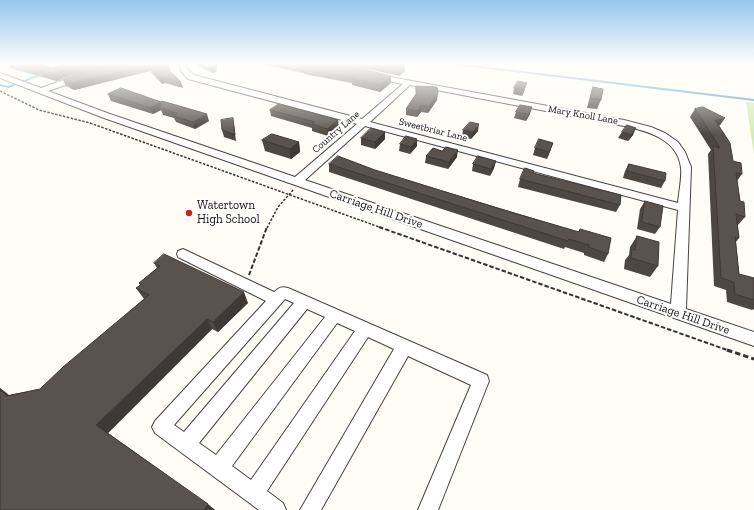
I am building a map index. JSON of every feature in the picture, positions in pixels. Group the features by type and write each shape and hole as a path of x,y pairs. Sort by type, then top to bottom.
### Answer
{"street":[{"name":"Carriage Hill Drive","path":"29,87 299,183 754,339"},
{"path":"39,91 50,87"},
{"name":"Sweetbriar Lane","path":"227,87 685,208"},
{"name":"Country Lane","path":"299,183 362,123 404,87"},
{"name":"Mary Knoll Lane","path":"429,87 624,123 660,133 670,140 679,150 686,168 685,208 678,313"},
{"path":"183,254 276,300"},
{"path":"366,328 263,504 218,468 161,427 283,292 335,314 366,328 481,381 428,510"},
{"path":"185,445 305,301"},
{"path":"218,468 335,314"},
{"path":"310,510 405,346"}],"path":[{"path":"0,90 39,110 90,123 287,195 754,359"},
{"path":"246,285 279,205 299,183"}],"green space":[{"path":"746,102 754,103 754,154"}],"building":[{"path":"416,87 437,87 438,93 429,107 421,105 418,111 406,109 416,94"},
{"path":"515,87 524,87 523,89 514,88"},
{"path":"593,87 603,89 601,100 591,98"},
{"path":"121,88 161,102 150,108 108,94"},
{"path":"162,101 207,114 193,122 173,116 177,113 160,108"},
{"path":"279,104 338,120 327,129 312,124 315,122 270,110"},
{"path":"520,105 532,107 528,114 516,112"},
{"path":"703,107 725,118 715,120 730,143 733,161 741,163 742,174 736,173 740,201 744,202 745,217 736,214 739,238 735,237 739,274 754,278 754,300 735,294 734,282 721,278 713,146 720,148 695,109"},
{"path":"233,118 235,135 222,130 221,120"},
{"path":"470,122 479,124 473,132 463,130"},
{"path":"627,125 636,128 631,135 622,132"},
{"path":"371,128 385,132 375,142 361,138"},
{"path":"272,134 299,142 290,149 262,140"},
{"path":"406,136 417,139 411,147 400,144"},
{"path":"539,139 553,143 549,152 535,148"},
{"path":"446,147 458,150 449,162 426,156 433,148 442,151"},
{"path":"338,156 375,170 497,208 579,232 580,229 611,238 608,254 588,247 589,245 569,239 568,241 329,164"},
{"path":"478,156 496,161 491,169 473,164"},
{"path":"629,164 666,173 665,181 627,171"},
{"path":"525,168 534,171 533,173 621,195 620,205 520,179"},
{"path":"645,201 663,206 660,227 642,222"},
{"path":"637,236 659,242 658,266 631,258 632,249 635,250"},
{"path":"164,254 244,292 213,322 207,319 96,425 208,504 204,510 0,510 0,390 7,396 40,389 63,367 149,295 136,288 141,285 139,283 160,266 154,263"}],"waterway":[{"path":"645,87 754,100"}],"place":[{"name":"Watertown High School","path":"189,213"}]}
